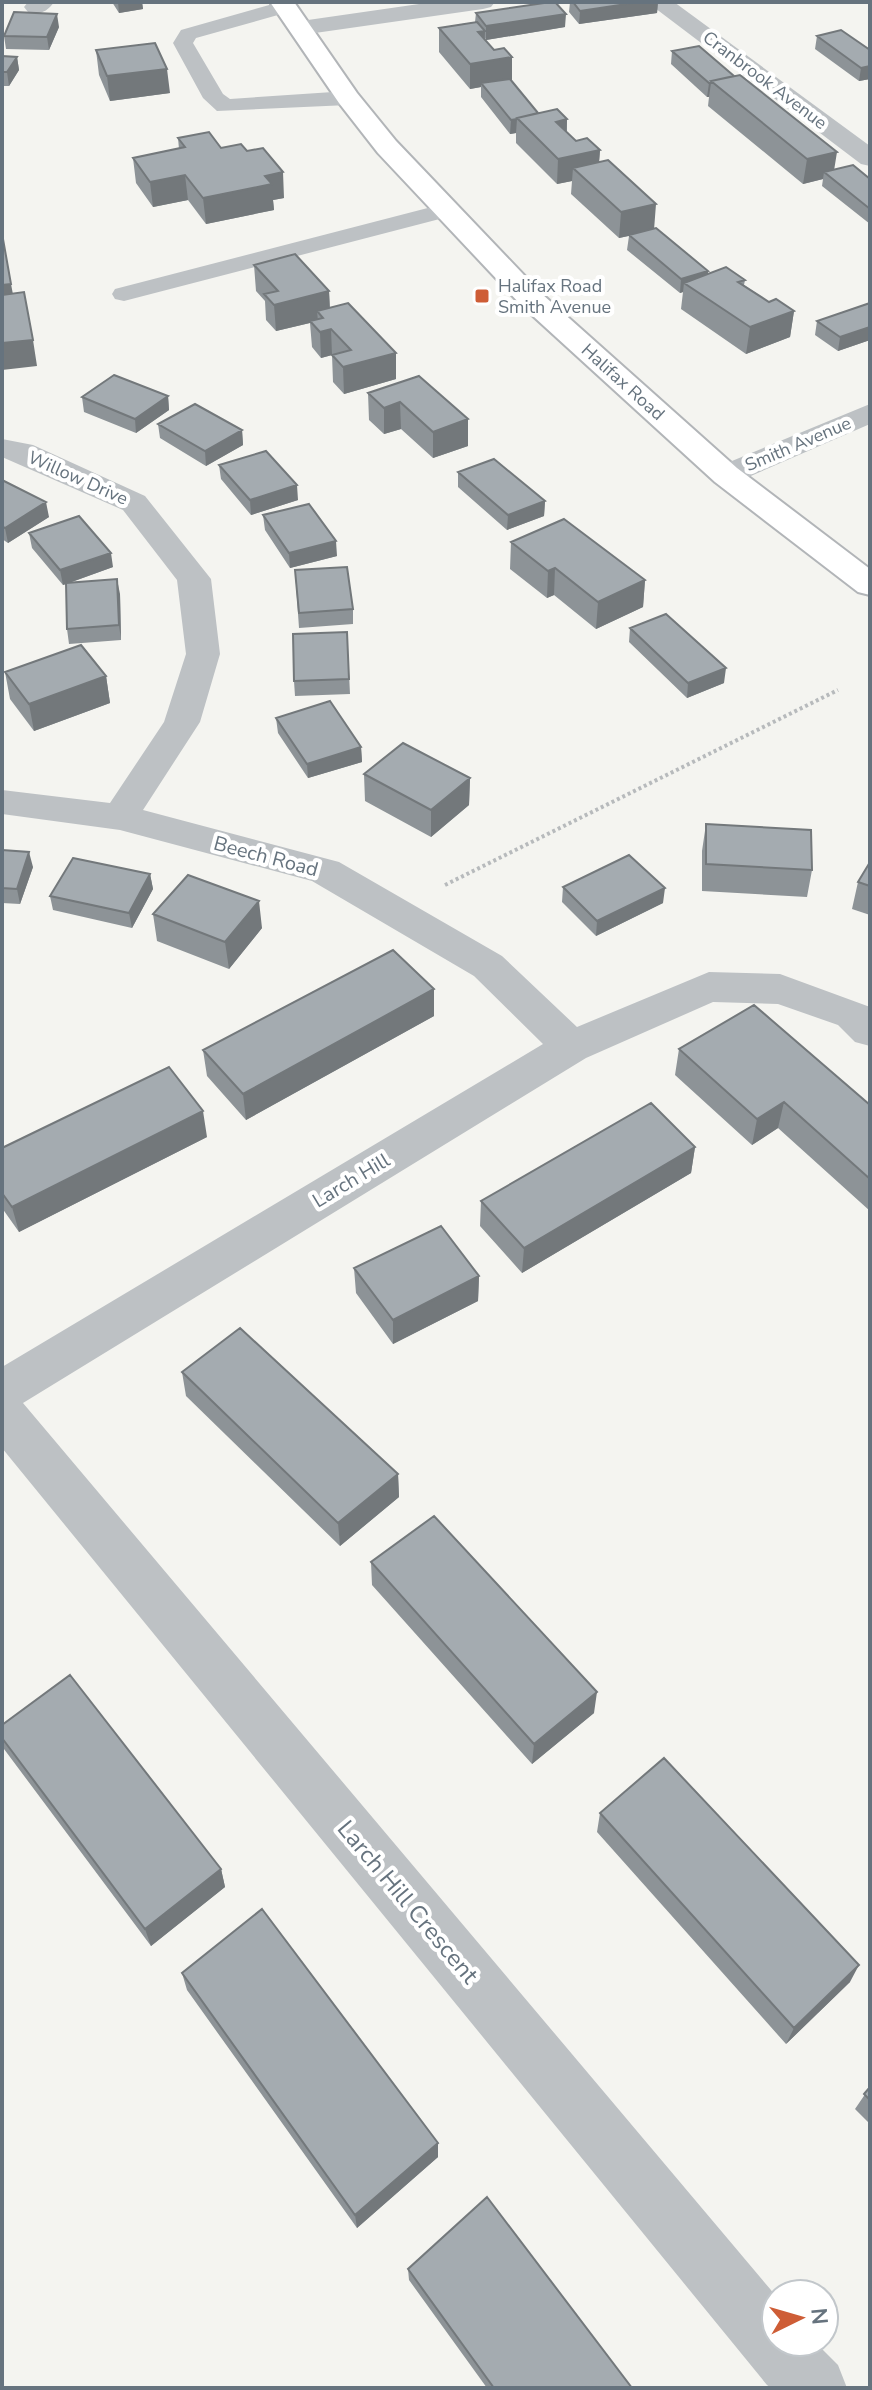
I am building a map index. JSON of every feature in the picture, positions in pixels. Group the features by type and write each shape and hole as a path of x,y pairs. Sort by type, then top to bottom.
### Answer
{"highway":[{"name":"Halifax Road","path":"290,12 348,98 387,147 532,300 726,475 870,585"}],"street":[{"path":"290,12 483,2"},
{"name":"Cranbrook Avenue","path":"659,2 870,158"},
{"name":"Smith Avenue","path":"726,475 870,413"},
{"name":"Willow Drive","path":"2,448 22,452 134,503 194,579 203,654 182,722 120,817"},
{"name":"Beech Road","path":"2,802 120,817 325,871 488,966 571,1047"},
{"name":"Larch Hill","path":"2,1391 571,1047 709,987 780,989 852,1014 870,1031"},
{"name":"Larch Hill Crescent","path":"2,1413 769,2338 815,2388"}],"lane":[{"path":"290,12 188,34 183,43 214,98 225,106 348,98"},
{"path":"124,294 447,210"}],"path":[{"path":"393,910 838,690"}],"building":[{"path":"555,2 566,14 486,26 476,13"},
{"path":"573,2 640,2 580,11"},
{"path":"14,12 57,14 47,37 4,36"},
{"path":"477,22 485,31 478,32 494,50 504,48 512,57 470,64 439,28"},
{"path":"841,30 870,50 870,66 861,68 817,36"},
{"path":"155,43 167,69 107,76 96,50"},
{"path":"699,46 734,76 709,83 672,51"},
{"path":"2,56 17,57 7,72 2,72"},
{"path":"740,75 837,152 807,159 711,81"},
{"path":"510,79 538,113 511,120 481,83"},
{"path":"557,109 567,119 556,122 576,141 587,138 600,150 558,159 517,118"},
{"path":"209,132 221,148 241,144 247,151 263,148 283,172 265,176 272,184 203,198 185,175 150,182 133,158 185,147 178,138"},
{"path":"608,160 656,204 621,212 573,168"},
{"path":"853,165 870,179 870,209 824,172"},
{"path":"656,228 708,271 681,279 629,235"},
{"path":"2,239 11,284 2,285"},
{"path":"295,254 329,291 274,305 264,294 278,291 254,265"},
{"path":"726,267 745,280 738,282 769,302 776,299 794,311 750,327 684,283"},
{"path":"24,292 33,340 2,343 2,295"},
{"path":"348,303 396,353 343,367 332,355 351,350 331,329 320,332 310,321 323,318 317,311"},
{"path":"870,303 870,327 840,337 817,321"},
{"path":"114,375 168,396 135,419 82,397"},
{"path":"419,376 468,419 433,432 400,402 384,408 368,393"},
{"path":"195,404 242,430 205,451 158,424"},
{"path":"266,451 297,485 250,500 219,465"},
{"path":"494,459 545,501 508,515 458,472"},
{"path":"2,480 46,502 5,528 2,526"},
{"path":"309,504 336,541 289,553 263,515"},
{"path":"79,516 111,553 60,570 29,533"},
{"path":"564,519 645,580 598,602 555,568 548,571 511,542"},
{"path":"347,567 353,609 299,613 295,570"},
{"path":"117,579 119,625 67,629 66,583"},
{"path":"666,614 726,668 688,683 630,628"},
{"path":"347,632 349,679 294,681 293,634"},
{"path":"81,645 106,676 29,704 5,672"},
{"path":"330,701 361,747 307,764 276,718"},
{"path":"403,743 470,778 431,810 364,774"},
{"path":"706,824 811,830 812,870 706,864"},
{"path":"2,850 29,852 17,889 2,888"},
{"path":"629,855 665,888 597,921 563,887"},
{"path":"73,858 150,874 129,913 50,896"},
{"path":"870,862 870,886 858,882"},
{"path":"188,875 259,901 225,942 153,914"},
{"path":"393,950 434,989 243,1094 203,1050"},
{"path":"754,1005 870,1105 870,1179 784,1102 757,1119 679,1049"},
{"path":"169,1067 203,1111 12,1207 2,1193 2,1148"},
{"path":"651,1103 695,1147 524,1248 481,1201"},
{"path":"441,1226 479,1276 393,1320 354,1268"},
{"path":"240,1328 398,1474 338,1523 182,1372"},
{"path":"434,1516 597,1692 534,1744 371,1562"},
{"path":"70,1675 221,1869 145,1929 2,1738 2,1725"},
{"path":"664,1758 859,1965 794,2028 600,1813"},
{"path":"262,1909 438,2143 355,2215 182,1973"},
{"path":"487,2197 632,2388 494,2388 408,2269"}],"place":[{"name":"Halifax Road Smith Avenue","path":"482,296"}]}
